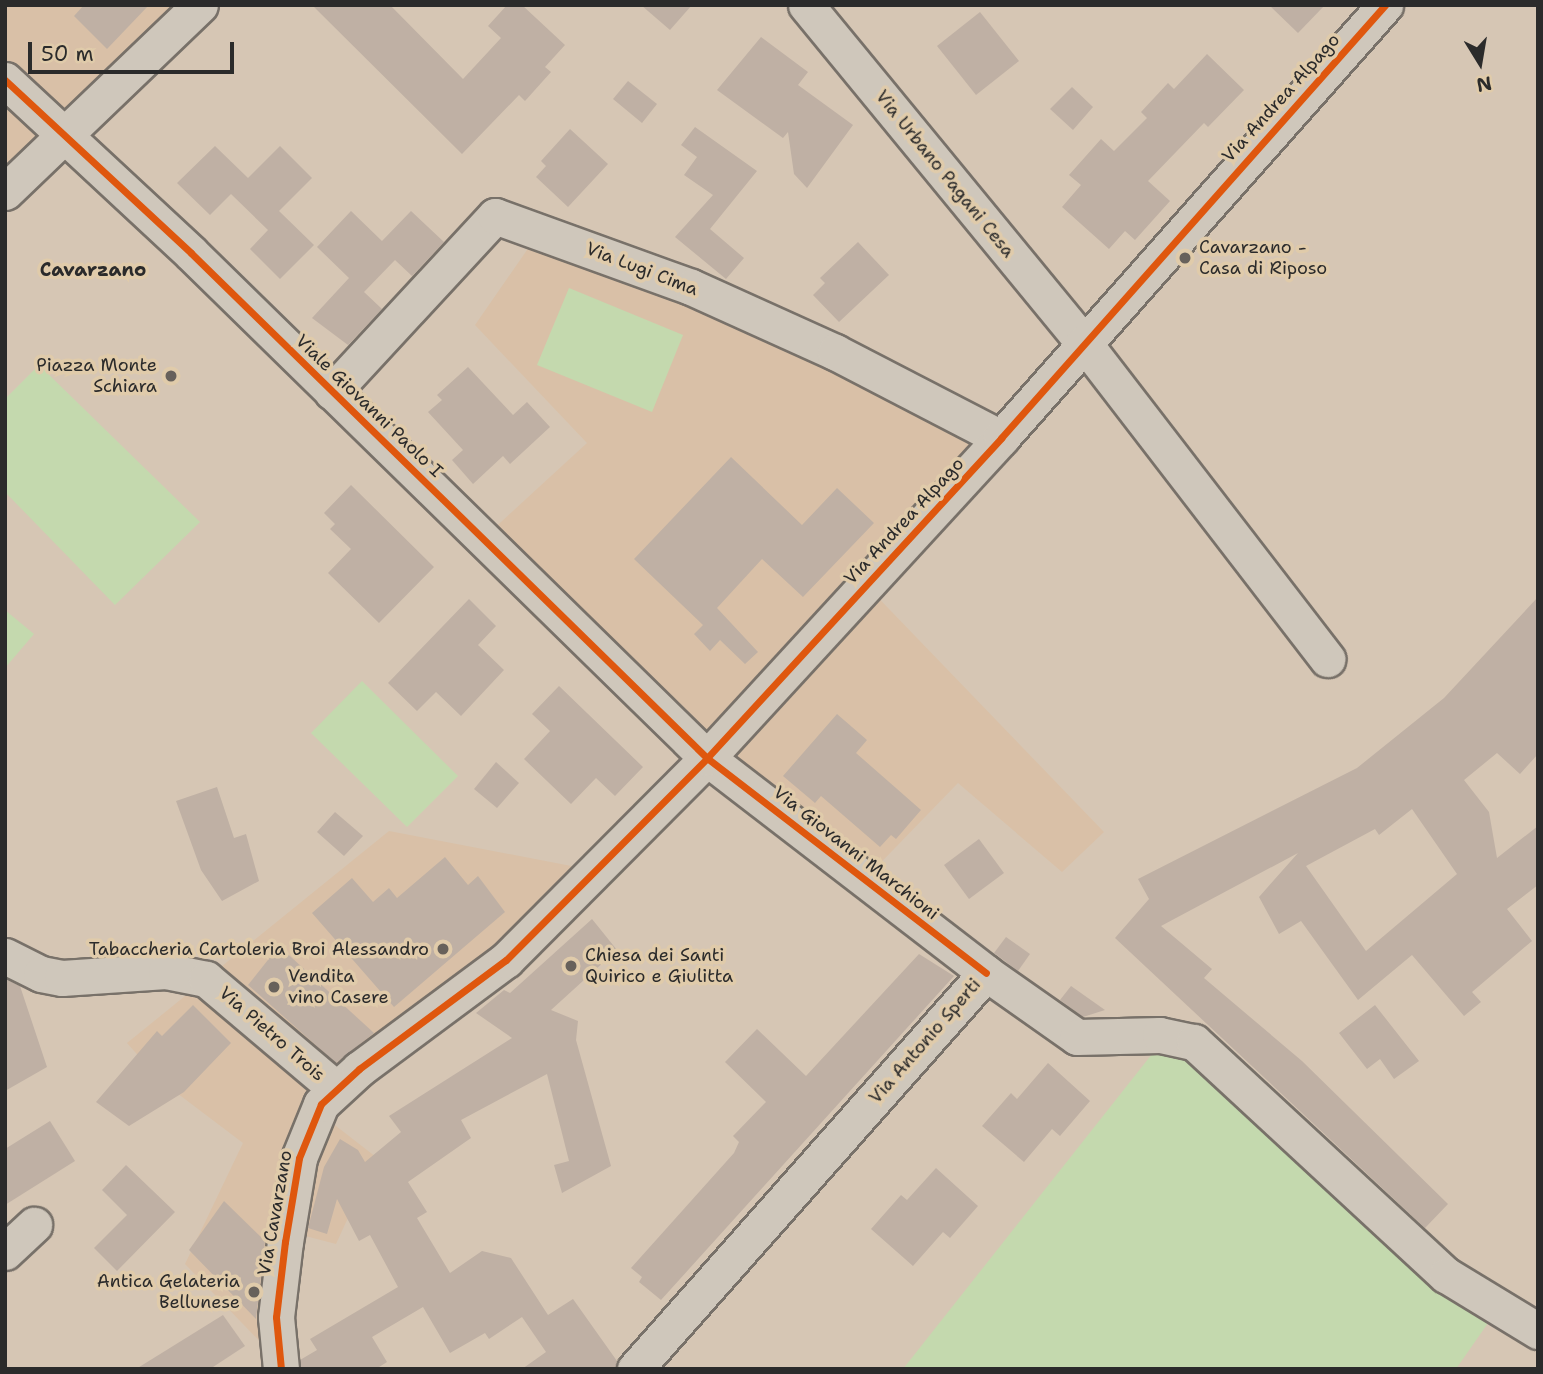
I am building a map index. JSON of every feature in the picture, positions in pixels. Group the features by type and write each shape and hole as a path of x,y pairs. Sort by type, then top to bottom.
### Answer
{"street":[{"path":"5,192 200,5"},
{"name":"Via Urbano Pagani Cesa","path":"806,5 1084,343 1327,659"},
{"name":"Via Andrea Alpago","path":"416,1028 528,940 707,758 1001,438 1385,5"},
{"name":"Viale Giovanni Paolo I","path":"5,80 332,392 707,758"},
{"name":"Via Lugi Cima","path":"332,392 495,216 642,268 835,352 1001,438"},
{"name":"Via Giovanni Marchioni","path":"707,758 986,973"},
{"name":"Via Pietro Trois","path":"5,956 41,974 62,978 166,971 206,979 335,1088"},
{"name":"Via Antonio Sperti","path":"635,1369 986,973 1077,1037 1160,1035 1194,1042 1446,1275 1538,1331"},
{"name":"Via Cavarzano","path":"281,1369 276,1317 299,1158 312,1118 335,1088 416,1028"},
{"path":"5,1252 34,1225"}],"shaded area":[{"path":"5,5 210,5 5,201"},
{"path":"536,237 998,433 863,582 1104,832 1062,872 958,783 862,882 477,544 587,443 475,325"},
{"path":"389,831 592,870 327,1119 376,1157 336,1244 294,1233 273,1355 185,1264 243,1143 161,1081 127,1043"}],"green space":[{"path":"569,288 683,335 652,412 537,365"},
{"path":"39,365 200,522 115,605 5,492 5,399"},
{"path":"5,610 34,634 5,668"},
{"path":"362,681 458,776 407,827 311,733"},
{"path":"1156,1049 1191,1050 1495,1313 1456,1369 903,1369"}],"building":[{"path":"84,5 149,5 107,49 74,16"},
{"path":"312,5 390,5 463,79 501,38 488,26 507,5 522,5 565,45 545,67 551,72 525,101 519,95 462,154"},
{"path":"641,5 692,5 670,30"},
{"path":"1269,5 1325,5 1298,33"},
{"path":"980,12 1019,61 976,95 937,46"},
{"path":"761,37 808,72 798,85 853,125 807,188 794,174 788,132 783,138 717,90"},
{"path":"1207,54 1244,90 1208,127 1204,123 1148,181 1170,201 1135,240 1125,231 1109,249 1062,207 1081,185 1069,175 1101,139 1114,151 1147,118 1141,112 1168,83 1174,89"},
{"path":"628,81 657,104 642,123 613,99"},
{"path":"1072,87 1093,107 1073,130 1050,109"},
{"path":"695,127 757,171 710,229 744,258 726,279 675,237 713,195 684,175 697,157 681,145"},
{"path":"570,129 608,164 568,207 536,177 546,166 541,161"},
{"path":"215,146 248,178 280,146 312,178 279,211 314,245 280,279 250,249 268,230 231,194 210,215 177,183"},
{"path":"351,211 382,241 411,211 444,242 412,276 395,260 364,292 382,309 348,345 312,318 349,278 317,247"},
{"path":"858,242 889,275 839,322 813,295 825,283 820,278"},
{"path":"468,367 513,415 527,402 550,427 510,464 503,456 473,484 452,460 463,450 428,412 442,400 437,395"},
{"path":"731,457 802,525 837,488 874,523 803,597 762,559 717,608 758,652 745,664 720,640 710,651 694,634 703,625 634,559"},
{"path":"351,485 434,567 379,623 328,573 351,549 330,529 335,524 324,513"},
{"path":"1538,597 1538,754 1520,774 1497,753 1464,780 1489,812 1497,858 1538,826 1538,885 1507,909 1532,941 1472,992 1481,1002 1464,1016 1412,955 1358,1000 1301,921 1279,934 1259,897 1298,853 1161,926 1212,969 1204,978 1302,1061 1448,1204 1425,1228 1115,938 1149,899 1138,879 1357,768 1444,698","holes":["1412,809 1457,874 1366,951 1306,866 1375,829 1379,835"]},
{"path":"469,599 496,626 478,645 504,670 461,716 436,692 417,711 388,683"},
{"path":"559,686 643,767 615,796 596,778 571,804 524,759 550,731 532,714"},
{"path":"837,714 867,740 856,753 921,810 896,839 891,835 880,847 821,796 815,803 783,776"},
{"path":"496,762 519,783 497,808 474,789"},
{"path":"217,787 234,838 246,834 259,881 222,901 201,870 176,801"},
{"path":"335,812 363,836 344,856 317,832"},
{"path":"979,839 1004,873 969,899 944,865"},
{"path":"445,857 468,885 478,876 505,912 394,1007 312,913 352,878 373,902 389,888 397,898"},
{"path":"592,919 617,950 551,1010 578,1021 576,1040 611,1166 562,1193 554,1165 569,1161 547,1074 461,1120 471,1138 408,1182 427,1212 417,1218 450,1273 482,1251 511,1258 548,1315 573,1299 617,1361 615,1369 522,1369 546,1352 522,1317 489,1339 485,1333 450,1353 423,1307 372,1337 387,1362 376,1369 301,1369 300,1360 317,1350 310,1339 398,1287 370,1235 359,1241 337,1199 327,1234 308,1228 324,1167 340,1139 358,1150 365,1162 401,1132 389,1116 512,1038 476,1013 504,990 510,993"},
{"path":"1006,937 1030,954 1018,971 994,953"},
{"path":"279,946 374,1033 336,1063 248,985"},
{"path":"919,954 954,976 661,1300 639,1282 642,1277 631,1268 734,1153 739,1142 733,1136 766,1102 725,1062 757,1029 806,1076"},
{"path":"5,979 20,986 47,1067 5,1091"},
{"path":"1071,986 1105,1010 1083,1017 1060,1000"},
{"path":"193,1005 231,1043 184,1092 129,1126 96,1102 157,1031 162,1036"},
{"path":"1375,1005 1419,1061 1394,1079 1380,1059 1367,1069 1339,1033"},
{"path":"1048,1063 1090,1101 1060,1136 1052,1129 1024,1162 982,1126 1011,1093 1017,1099"},
{"path":"50,1121 75,1161 5,1205 5,1149"},
{"path":"126,1165 175,1212 117,1271 94,1248 127,1215 102,1190"},
{"path":"936,1168 978,1206 950,1238 943,1232 913,1266 871,1229 901,1195 907,1200"},
{"path":"224,1201 265,1241 256,1319 189,1250"},
{"path":"223,1315 245,1346 210,1369 136,1369"}],"cycle path":[{"path":"281,1369 276,1317 285,1242 299,1158 321,1104 359,1069 506,960 707,758 1001,438 1385,5"},
{"path":"5,80 191,253 707,758 986,973"}],"place":[{"name":"Cavarzano - Casa di Riposo","path":"1185,258"},
{"name":"Piazza Monte Schiara","path":"171,376"},
{"name":"Tabaccheria Cartoleria Broi Alessandro","path":"443,949"},
{"name":"Chiesa dei Santi Quirico e Giulitta","path":"571,966"},
{"name":"Vendita vino Casere","path":"274,987"},
{"name":"Antica Gelateria Bellunese","path":"254,1292"}],"district":[{"name":"Cavarzano","path":"93,270"}]}
